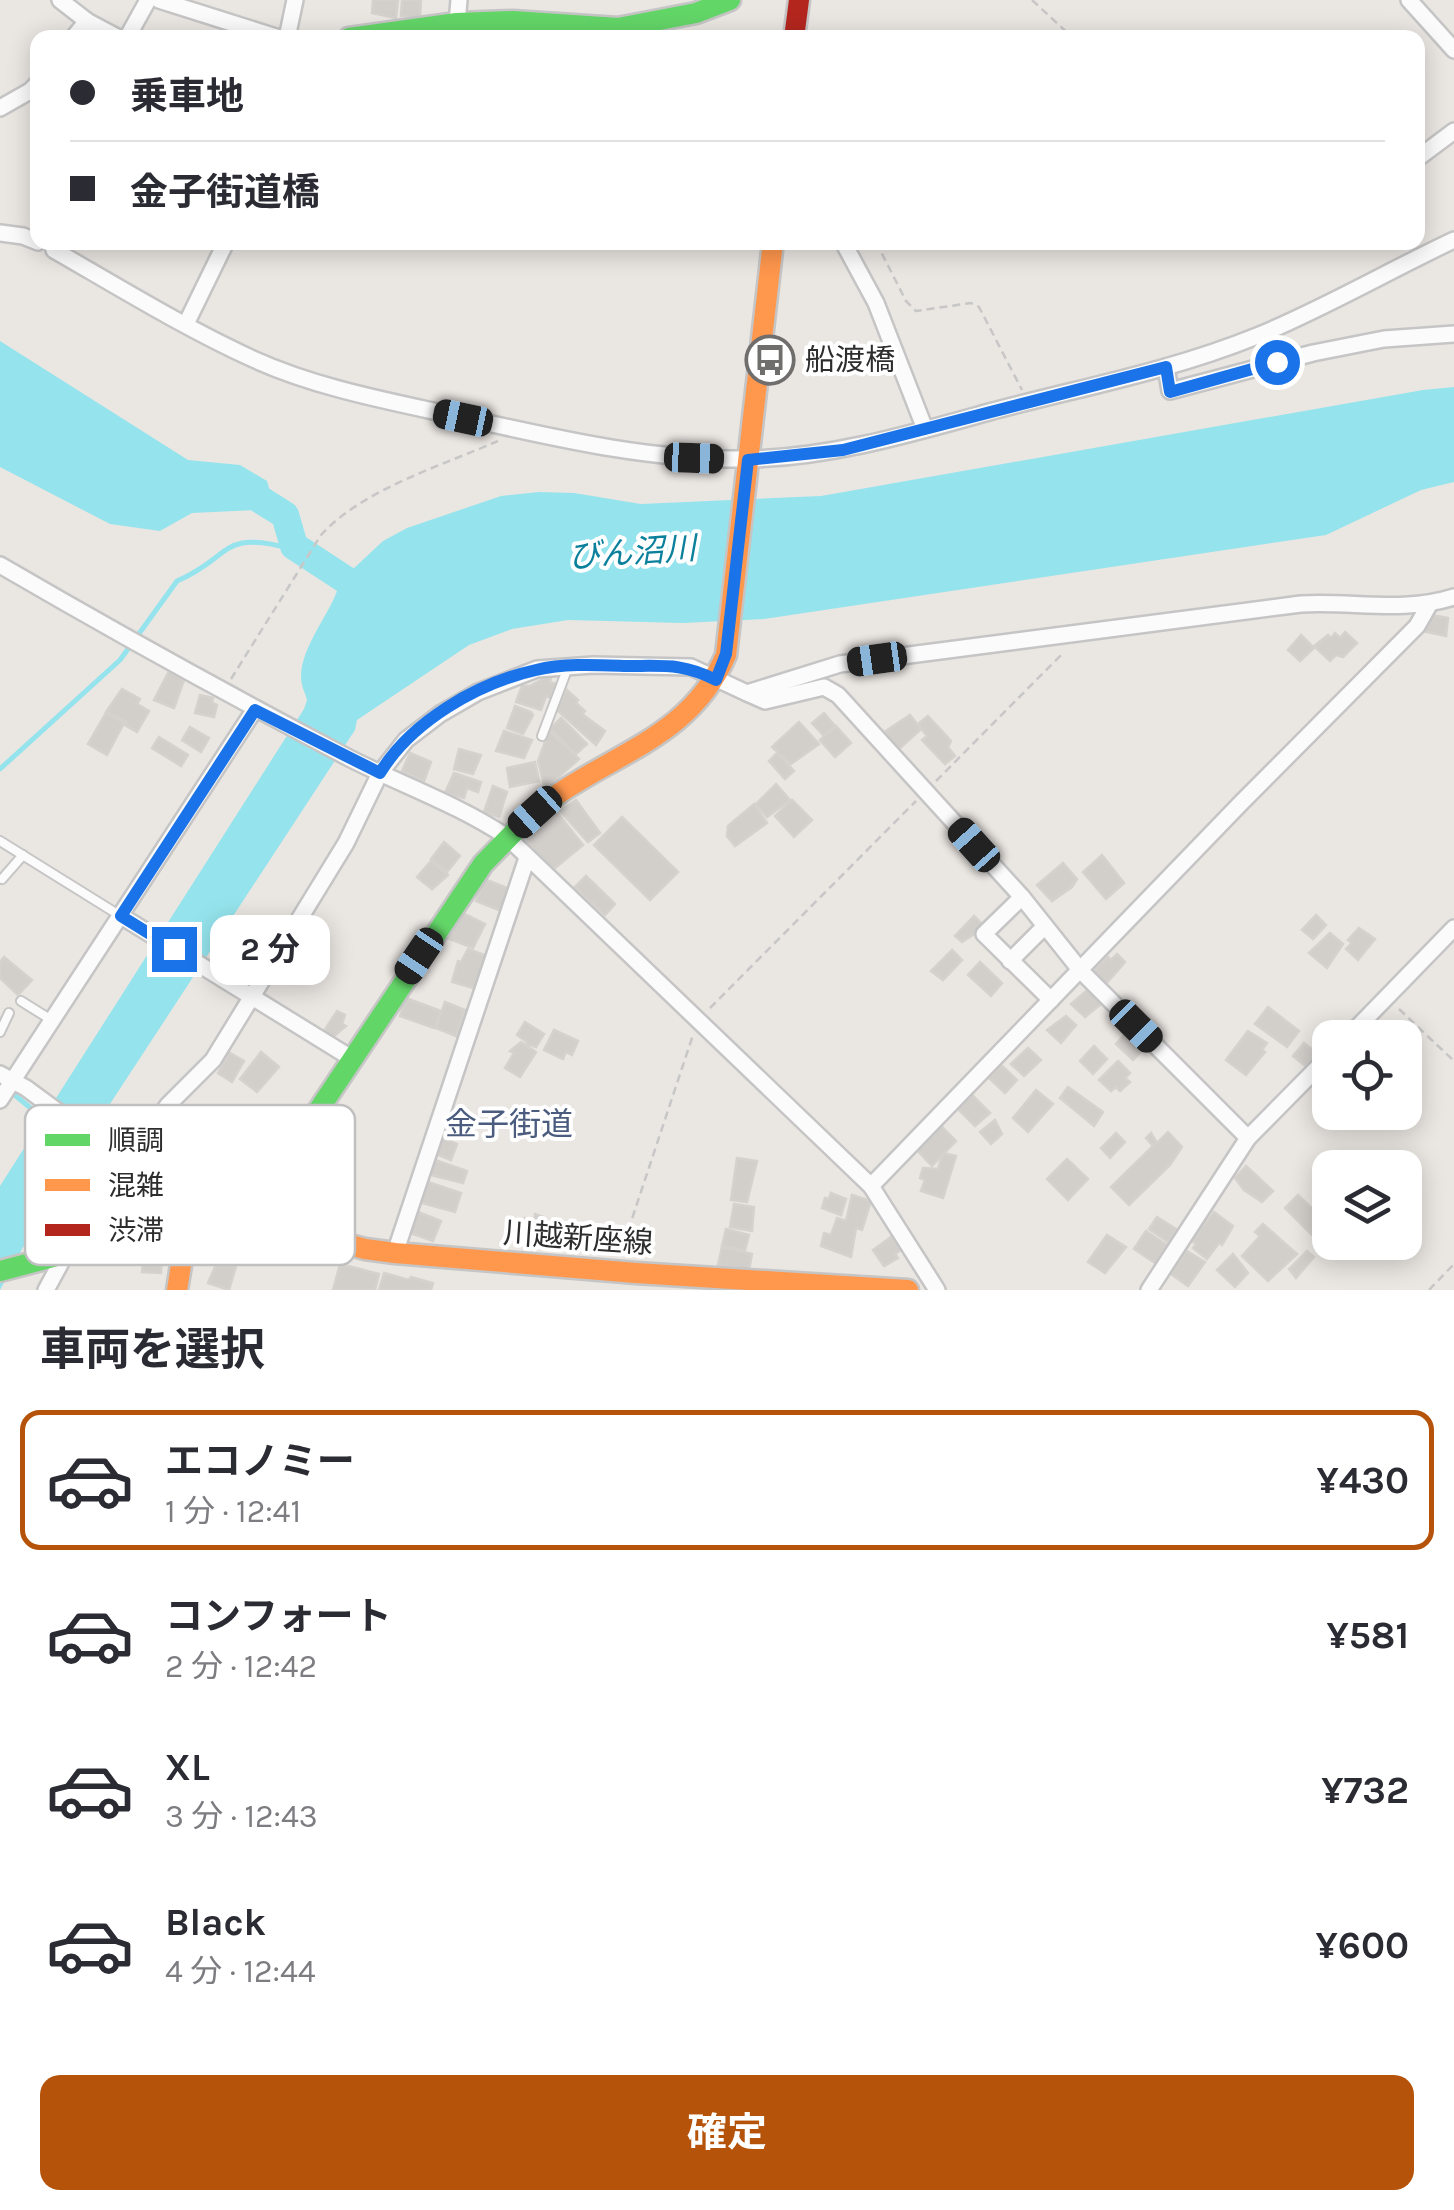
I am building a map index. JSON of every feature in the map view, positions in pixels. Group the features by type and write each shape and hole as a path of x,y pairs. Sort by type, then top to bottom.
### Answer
{"main road":[{"path":"407,30 514,20 618,28 696,13 730,0"},
{"path":"795,30 799,0"},
{"path":"320,1105 463,890 507,837 560,792 684,718 700,704 716,680 726,654 772,250"},
{"name":"川越新座線","path":"355,1246 630,1278 908,1290"},
{"name":"川越新座線","path":"0,1272 25,1265"},
{"path":"177,1290 181,1265"}],"street":[{"path":"131,30 148,0"},
{"path":"159,0 254,30"},
{"path":"289,30 295,0"},
{"path":"457,23 459,0"},
{"path":"1408,0 1454,50"},
{"path":"70,3 87,20 105,30"},
{"path":"79,30 87,20"},
{"path":"1441,35 1454,20"},
{"path":"0,108 30,92"},
{"path":"1425,153 1454,132"},
{"path":"0,233 30,239"},
{"path":"65,250 186,324 254,359 303,378 515,428 668,457 748,463 843,450 1166,367 1318,310 1454,240"},
{"path":"186,324 222,250"},
{"path":"848,250 876,302 925,430"},
{"path":"1414,250 1418,257"},
{"path":"1166,367 1170,392 1313,352 1384,339 1454,334"},
{"path":"0,564 259,711 363,765 471,814 507,837 871,1186 937,1290"},
{"path":"747,693 840,664 1301,604 1351,603 1394,608 1454,598"},
{"path":"871,1186 1417,626 1429,605"},
{"path":"168,1105 213,1060 346,843 380,773 406,740 478,692 537,669 691,667 764,701 824,687 834,690 1022,898 1081,970 1248,1138"},
{"path":"0,1100 259,711"},
{"path":"394,1253 527,858"},
{"path":"1022,898 984,934 1051,1000"},
{"path":"121,916 351,1058"},
{"path":"1010,961 1044,927"},
{"path":"1365,1020 1454,928"},
{"path":"1149,1290 1248,1138 1312,1073"},
{"path":"14,1081 48,1105"},
{"path":"46,1290 54,1265"}],"lane":[{"path":"542,736 568,666"},
{"path":"0,841 121,916"},
{"path":"2,879 23,855"},
{"path":"20,1000 53,1020"},
{"path":"0,1032 9,1013"}],"path":[{"path":"1032,0 1064,30"},
{"path":"880,250 906,301 916,311 971,302 978,307 1001,344 1028,402"},
{"path":"223,691 330,526 368,498 459,459 515,428"},
{"path":"630,1278 698,1020 1088,632"},
{"path":"1387,997 1454,1062"},
{"path":"1429,1290 1454,1264"}],"water":[{"path":"0,341 188,460 240,465 267,481 275,509 192,513 160,531 110,524 0,467"},
{"path":"1454,387 1454,482 1421,490 1326,535 764,619 683,623 568,620 512,629 469,645 357,720 355,730 109,1105 52,1105 304,709 307,700 302,685 303,661 337,591 332,579 313,564 317,558 337,571 351,571 383,541 407,528 501,496 574,493 641,504 821,496"},
{"path":"25,1147 25,1243 0,1290 0,1186"}],"building":[{"path":"373,0 398,0 396,18 372,13"},
{"path":"402,0 421,0 420,17 401,16"},
{"path":"1432,615 1448,618 1446,636 1422,631"},
{"path":"1345,632 1357,643 1343,657 1336,655 1330,661 1314,646 1328,635 1331,638 1335,633 1340,638"},
{"path":"1301,635 1314,648 1300,661 1288,650"},
{"path":"169,671 184,680 174,708 154,700"},
{"path":"546,677 556,684 541,710 516,702 522,686"},
{"path":"122,689 140,699 137,704 149,711 137,732 106,712"},
{"path":"567,690 585,711 582,714 605,731 596,745 557,710"},
{"path":"200,695 213,698 212,703 217,705 214,717 195,713"},
{"path":"515,706 533,715 523,734 507,728"},
{"path":"106,713 124,723 107,755 88,744"},
{"path":"824,713 835,726 824,736 812,723"},
{"path":"910,715 921,729 898,750 886,731"},
{"path":"928,716 951,741 948,747 955,756 945,764 922,740 927,736 918,724"},
{"path":"561,718 587,744 576,754 550,729"},
{"path":"799,722 819,744 791,764 772,747"},
{"path":"836,726 851,743 835,757 820,740"},
{"path":"190,727 209,738 201,752 182,740"},
{"path":"504,731 532,740 524,758 496,751"},
{"path":"549,731 579,759 545,789 538,761"},
{"path":"159,737 188,755 181,766 152,748"},
{"path":"459,749 481,755 473,774 454,769"},
{"path":"410,753 431,762 424,781 402,771"},
{"path":"777,753 794,771 785,779 769,761"},
{"path":"535,762 539,781 510,787 507,768"},
{"path":"454,773 481,782 478,792 467,788 464,798 445,793"},
{"path":"776,784 790,800 767,817 756,804"},
{"path":"493,786 507,792 499,817 484,812"},
{"path":"576,800 600,833 588,842 560,811"},
{"path":"792,800 812,820 794,837 775,816"},
{"path":"754,804 767,823 735,846 727,836 728,826"},
{"path":"556,811 583,845 550,872 527,847 530,844 524,836"},
{"path":"622,817 678,872 650,900 594,845"},
{"path":"444,842 460,856 447,872 431,859"},
{"path":"1102,855 1124,883 1106,899 1083,872"},
{"path":"431,861 448,875 432,889 417,877"},
{"path":"1063,863 1077,879 1052,901 1037,885"},
{"path":"586,876 615,904 605,915 575,887"},
{"path":"484,879 510,889 501,911 476,901"},
{"path":"461,912 485,924 473,948 447,938"},
{"path":"1316,915 1326,925 1313,939 1302,930"},
{"path":"974,916 985,927 962,942 955,936"},
{"path":"1359,928 1375,939 1358,960 1346,949 1352,943 1348,940"},
{"path":"1330,933 1343,944 1327,968 1309,953"},
{"path":"468,949 487,956 473,988 452,982 458,961"},
{"path":"952,950 962,960 943,980 931,971"},
{"path":"1117,954 1125,962 1105,985 1092,973 1108,957 1111,960"},
{"path":"4,957 32,980 18,995 0,978"},
{"path":"980,962 1002,983 991,996 968,975"},
{"path":"1090,988 1105,1001 1085,1017 1071,1004"},
{"path":"406,998 441,1011 434,1028 400,1016"},
{"path":"445,1002 465,1010 456,1036 436,1028"},
{"path":"1268,1007 1299,1031 1287,1047 1255,1024"},
{"path":"337,1011 345,1015 342,1024 346,1026 333,1037 324,1031"},
{"path":"1066,1016 1076,1025 1061,1043 1047,1030"},
{"path":"525,1022 544,1034 536,1047 517,1035"},
{"path":"554,1030 578,1041 572,1055 566,1052 563,1059 544,1050"},
{"path":"1129,1030 1146,1046 1133,1060 1116,1044"},
{"path":"1248,1031 1267,1043 1262,1050 1265,1052 1246,1075 1226,1060"},
{"path":"521,1042 536,1052 520,1077 505,1068 514,1053 510,1051"},
{"path":"1304,1043 1312,1049 1312,1063 1308,1068 1293,1056"},
{"path":"1094,1046 1107,1059 1093,1074 1080,1061"},
{"path":"1028,1048 1041,1060 1024,1076 1011,1064"},
{"path":"261,1052 279,1067 257,1092 240,1079"},
{"path":"230,1053 244,1061 232,1082 218,1073"},
{"path":"1118,1061 1130,1073 1125,1078 1130,1082 1120,1091 1116,1087 1111,1091 1099,1080"},
{"path":"1001,1065 1017,1080 1005,1093 989,1078"},
{"path":"1068,1087 1103,1112 1094,1126 1060,1098"},
{"path":"1036,1090 1053,1104 1028,1132 1013,1118"},
{"path":"972,1095 990,1113 975,1126 957,1108"},
{"path":"450,1107 478,1117 473,1136 443,1123"},
{"path":"995,1120 1002,1134 991,1144 980,1132"},
{"path":"940,1125 956,1141 932,1166 916,1149"},
{"path":"1168,1132 1182,1147 1170,1165 1129,1205 1111,1187 1153,1146 1146,1138 1151,1133 1157,1143"},
{"path":"1116,1133 1125,1142 1110,1158 1101,1148"},
{"path":"441,1136 457,1144 451,1160 436,1154"},
{"path":"943,1153 956,1156 943,1198 921,1191 925,1180 920,1178 923,1168 938,1169"},
{"path":"737,1158 757,1161 747,1202 731,1200"},
{"path":"432,1159 467,1171 463,1183 427,1174"},
{"path":"1067,1159 1088,1179 1068,1200 1047,1179"},
{"path":"1246,1166 1273,1191 1262,1202 1235,1178"},
{"path":"425,1181 461,1193 455,1212 418,1202"},
{"path":"831,1193 846,1199 841,1215 822,1208"},
{"path":"852,1195 871,1201 862,1230 856,1228 851,1257 821,1246 824,1233 831,1235 837,1218 846,1221"},
{"path":"1298,1195 1312,1208 1312,1235 1285,1208"},
{"path":"734,1204 754,1207 752,1231 730,1227"},
{"path":"418,1212 441,1221 433,1241 410,1233"},
{"path":"1214,1212 1233,1226 1222,1245 1219,1243 1207,1259 1193,1248 1196,1244 1192,1241"},
{"path":"535,1214 546,1218 536,1250 517,1244 525,1218 534,1220"},
{"path":"1157,1217 1176,1229 1168,1242 1149,1229"},
{"path":"1263,1224 1297,1254 1268,1281 1242,1256 1260,1236 1255,1232"},
{"path":"726,1229 749,1235 745,1250 722,1246"},
{"path":"1146,1231 1170,1247 1158,1265 1134,1249"},
{"path":"1107,1235 1126,1247 1105,1273 1088,1262"},
{"path":"891,1237 901,1250 895,1254 898,1258 884,1266 873,1250"},
{"path":"722,1247 752,1254 749,1270 718,1265"},
{"path":"1187,1251 1205,1262 1188,1286 1171,1274"},
{"path":"1307,1251 1312,1255 1296,1278 1289,1269"},
{"path":"1233,1254 1248,1273 1235,1287 1217,1270"},
{"path":"143,1265 161,1265 161,1273 142,1272"},
{"path":"216,1265 236,1265 229,1290 208,1283"},
{"path":"340,1265 379,1274 375,1290 333,1290"},
{"path":"384,1273 433,1283 431,1290 379,1290"}],"waterway":[{"name":"びん沼川","path":"245,490 285,515 294,546 346,580"},
{"path":"0,769 120,660 177,581 238,544 251,542 292,549 294,546"},
{"path":"0,1083 27,1105"}],"traffic: fast":[{"path":"407,30 513,21 618,28 696,13 730,0"},
{"path":"322,1105 483,864 558,794"},
{"path":"0,1271 25,1264"}],"traffic: slow":[{"path":"558,794 675,722 712,682 726,655 772,250"},
{"path":"355,1246 636,1273 908,1290"},
{"path":"177,1290 181,1265"}],"traffic: jam":[{"path":"795,30 799,0"}],"place":[{"name":"船渡橋","path":"770,360"}],"district":[{"name":"金子街道","path":"509,1124"}],"route":[{"path":"174,949 121,916 255,710 380,773 406,740 440,714 478,692 537,669 593,665 691,667 716,680 726,654 748,460 843,450 1166,367 1170,392 1277,362"}]}
